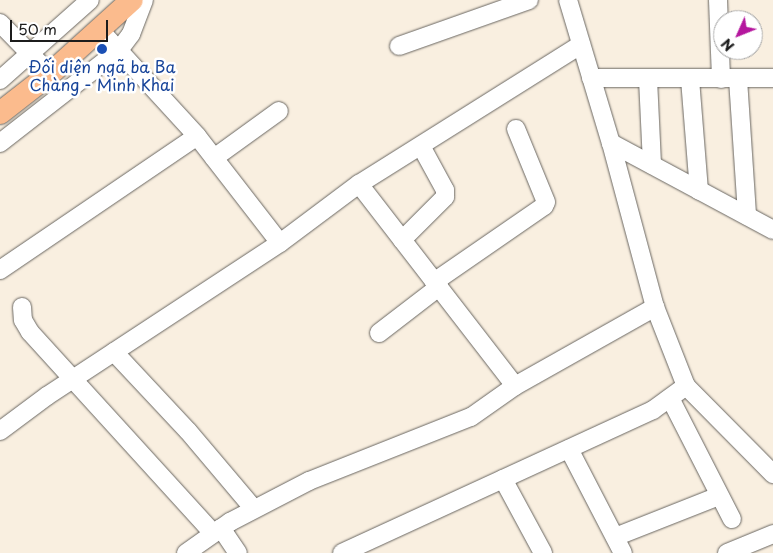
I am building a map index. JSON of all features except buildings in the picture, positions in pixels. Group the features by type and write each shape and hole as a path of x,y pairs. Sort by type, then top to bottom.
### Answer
{"main road":[{"path":"0,113 50,74 132,0"}],"street":[{"path":"0,80 90,0"},
{"path":"0,143 119,50 131,34 144,0"},
{"path":"399,46 529,0"},
{"path":"568,0 655,307 686,386 773,474"},
{"path":"718,0 747,216"},
{"path":"0,23 50,74"},
{"path":"99,29 197,136 280,242"},
{"path":"0,431 72,379 280,242 359,184 581,45"},
{"path":"591,78 773,78"},
{"path":"648,79 652,165"},
{"path":"690,79 699,190"},
{"path":"214,158 279,111"},
{"path":"379,334 436,285 544,206 546,202 516,129"},
{"path":"0,270 197,136"},
{"path":"610,143 773,230"},
{"path":"402,240 444,197 445,190 421,146"},
{"path":"359,184 515,386"},
{"path":"22,307 23,320 30,332 72,379 238,553"},
{"path":"192,551 217,530 309,481 451,427 515,386 655,307"},
{"path":"114,352 188,431 254,509"},
{"path":"349,552 654,410 686,386"},
{"path":"670,398 732,519"},
{"path":"569,449 622,553"},
{"path":"503,479 542,553"},
{"path":"615,537 719,496"},
{"path":"727,553 773,534"}],"place":[{"name":"Đối diện ngã ba Ba Chàng - Minh Khai","path":"102,49"}]}
